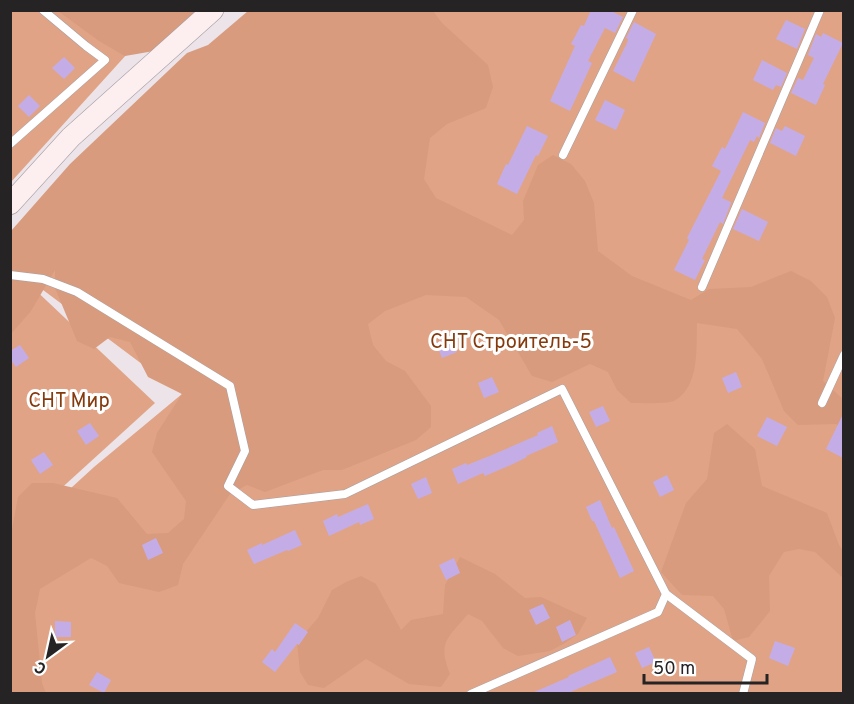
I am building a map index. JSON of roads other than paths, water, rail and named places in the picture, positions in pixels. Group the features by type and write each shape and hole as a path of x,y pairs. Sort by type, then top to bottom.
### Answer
{"street":[{"path":"10,204 71,137 213,10"}],"lane":[{"path":"10,144 105,60 43,10"},
{"path":"563,155 633,10"},
{"path":"702,287 820,10"},
{"path":"10,275 44,279 77,292 230,386 245,451 228,486 253,505 345,494 562,389 666,594 752,659 743,693"},
{"path":"822,403 843,355"},
{"path":"471,693 658,612 666,594"}],"park label":[{"name":"СНТ Строитель-5","path":"511,343"},
{"name":"СНТ Мир","path":"69,402"}]}
